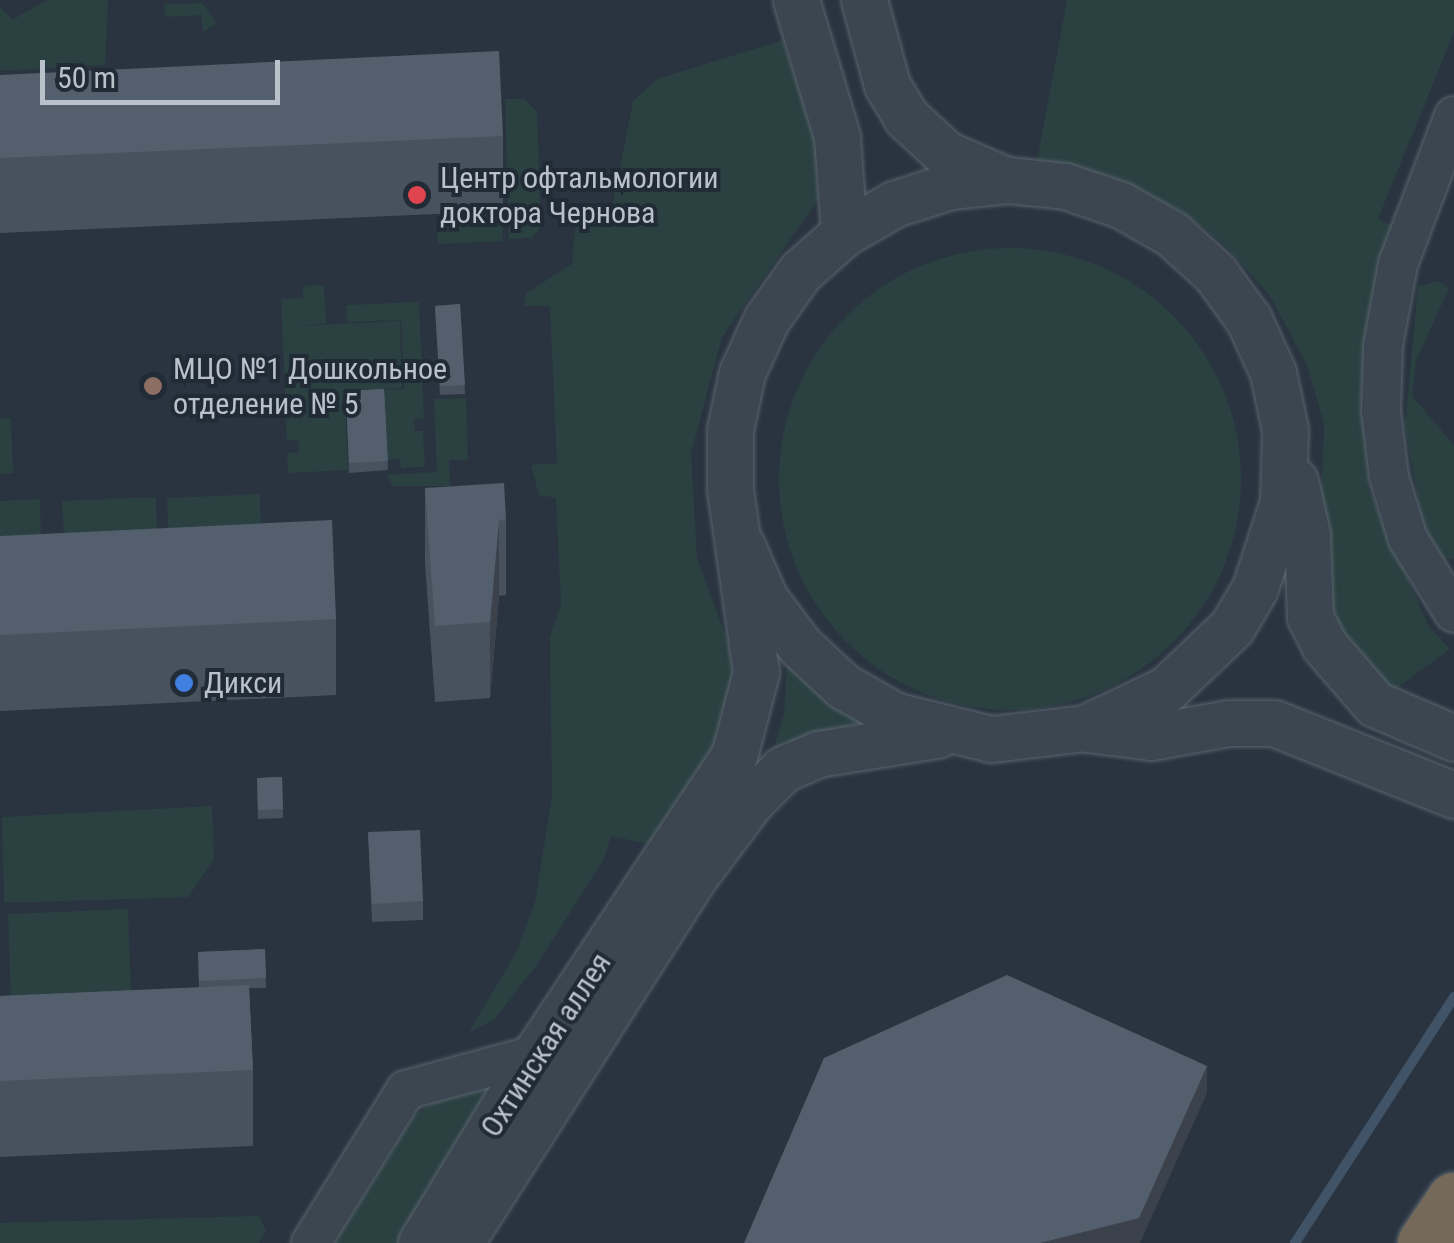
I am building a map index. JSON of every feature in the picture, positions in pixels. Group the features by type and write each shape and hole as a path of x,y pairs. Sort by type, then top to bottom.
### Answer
{"highway":[{"path":"1425,1243 1454,1200"}],"street":[{"path":"796,0 837,137 844,233"},
{"path":"864,0 887,85 906,116 946,154 1008,180"},
{"path":"1454,116 1398,264 1383,362 1389,477 1408,539 1454,613"},
{"path":"683,863 734,756 748,717 756,672 730,469 742,373 766,320 800,272 844,233 931,192 1008,180 1066,186 1121,205 1172,234 1215,273 1249,320 1273,374 1286,457 1307,534 1310,617 1324,644 1375,704 1454,738"},
{"path":"683,863 783,769 850,747 949,733 1034,738 1085,728 1166,690 1232,626 1273,546 1286,457"},
{"path":"742,546 765,599 828,673 894,715 949,733"},
{"path":"1085,728 1151,737 1228,722 1274,723 1454,795"},
{"name":"Охтинская аллея","path":"421,1243 534,1056 683,863"},
{"name":"Охтинская аллея","path":"460,1243 683,863"},
{"path":"310,1243 406,1090 534,1056"}],"green space":[{"path":"47,0 108,0 105,65 0,71 0,6 12,20"},
{"path":"1067,0 1454,0 1454,32 1378,219 1394,227 1363,416 1369,490 1428,625 1450,649 1393,691 1329,627 1319,570 1324,423 1306,363 1269,295 1223,243 1182,212 1134,187 1037,161"},
{"path":"202,3 217,23 203,32 201,15 165,17 164,4"},
{"path":"783,40 818,145 818,200 722,337 691,453 697,558 730,648 734,687 722,734 648,844 611,836 604,859 536,966 494,1020 469,1032 517,951 535,902 552,797 550,637 561,604 556,498 539,495 531,465 557,463 550,306 524,306 526,293 572,264 577,209 613,203 633,101 657,79"},
{"path":"505,99 525,99 537,112 541,227 532,238 509,239"},
{"path":"502,215 503,241 438,244 437,218"},
{"path":"1010,248 1055,252 1099,265 1138,287 1174,315 1202,351 1224,390 1237,434 1241,479 1237,524 1224,568 1202,607 1174,643 1138,671 1099,693 1055,706 1010,710 965,706 921,693 882,671 846,643 818,607 796,568 783,524 779,479 783,434 796,390 818,351 846,315 882,287 921,265 965,252"},
{"path":"1438,281 1449,288 1416,361 1412,396 1454,445 1454,559 1437,558 1422,520 1405,426 1418,286"},
{"path":"324,285 326,323 299,326 400,321 402,388 302,394 404,389 401,320 347,322 346,305 419,302 424,418 414,419 415,431 423,431 425,467 401,468 400,459 388,460 384,397 345,399 348,470 288,473 287,453 299,452 299,441 287,440 281,299 303,298 303,286"},
{"path":"466,398 468,460 449,460 450,486 393,486 387,475 437,472 434,399"},
{"path":"11,418 13,473 0,474 0,419"},
{"path":"260,494 261,526 168,530 167,498"},
{"path":"156,497 157,530 64,534 62,501"},
{"path":"40,499 41,536 0,538 0,501"},
{"path":"787,663 862,722 803,737 772,754 784,714"},
{"path":"212,806 214,859 188,897 4,903 2,817"},
{"path":"128,909 131,995 11,1000 8,914"},
{"path":"487,1089 492,1092 404,1243 335,1243 414,1116 439,1099"},
{"path":"259,1216 266,1231 259,1243 0,1243 0,1223"}],"building":[{"path":"499,51 503,136 0,158 0,75"},
{"path":"460,304 465,385 440,386 435,306"},
{"path":"384,389 388,461 349,463 346,391"},
{"path":"504,483 506,519 499,520 490,622 435,626 425,488"},
{"path":"332,520 336,619 0,635 0,536"},
{"path":"282,777 283,809 258,810 257,778"},
{"path":"420,830 423,901 372,904 368,832"},
{"path":"265,949 266,978 199,981 198,952"},
{"path":"1007,975 1207,1066 1139,1218 1040,1243 744,1243 824,1058"},
{"path":"249,985 253,1070 0,1081 0,996"}],"waterway":[{"path":"1295,1243 1454,997"}],"place":[{"name":"Центр офтальмологии доктора Чернова","path":"417,195"},
{"name":"МЦО №1 Дошкольное отделение № 5","path":"153,386"},
{"name":"Дикси","path":"184,683"}]}
